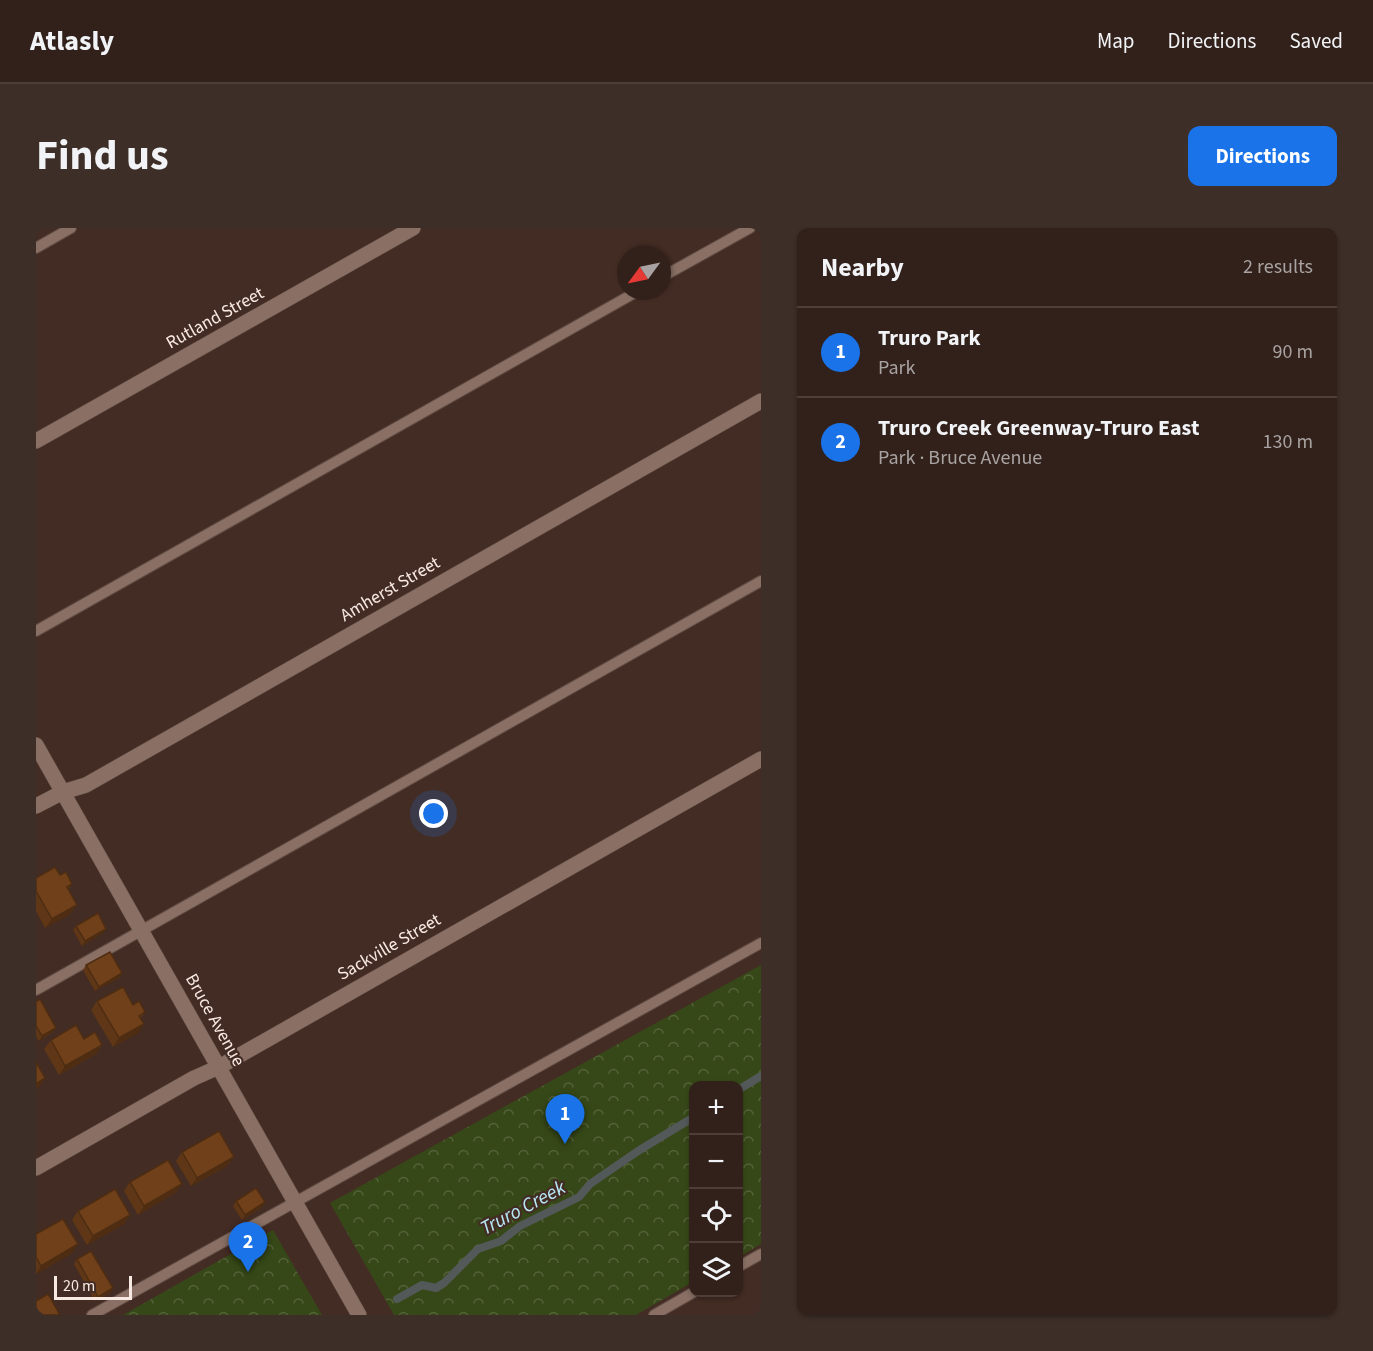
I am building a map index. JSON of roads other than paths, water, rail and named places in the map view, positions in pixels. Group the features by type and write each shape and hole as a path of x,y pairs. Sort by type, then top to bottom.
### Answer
{"street":[{"name":"Rutland Street","path":"36,441 413,228"},
{"name":"Amherst Street","path":"36,806 63,792 86,785 761,400"},
{"name":"Bruce Avenue","path":"36,745 359,1315"},
{"name":"Sackville Street","path":"36,1168 195,1078 219,1067 761,759"}],"lane":[{"path":"36,248 71,228"},
{"path":"671,273 750,228"},
{"path":"36,631 622,300"},
{"path":"36,990 761,581"},
{"path":"92,1315 761,943"},
{"path":"743,1264 761,1254"},
{"path":"654,1315 689,1294"}],"waterway":[{"name":"Truro Creek","path":"743,1087 761,1076"},
{"name":"Truro Creek","path":"397,1299 422,1285 436,1288 478,1249 501,1241 520,1226 579,1197 590,1184 689,1120"}],"place":[{"name":"Truro Park","path":"565,1144"},
{"name":"Truro Creek Greenway-Truro East","path":"248,1272"}]}
